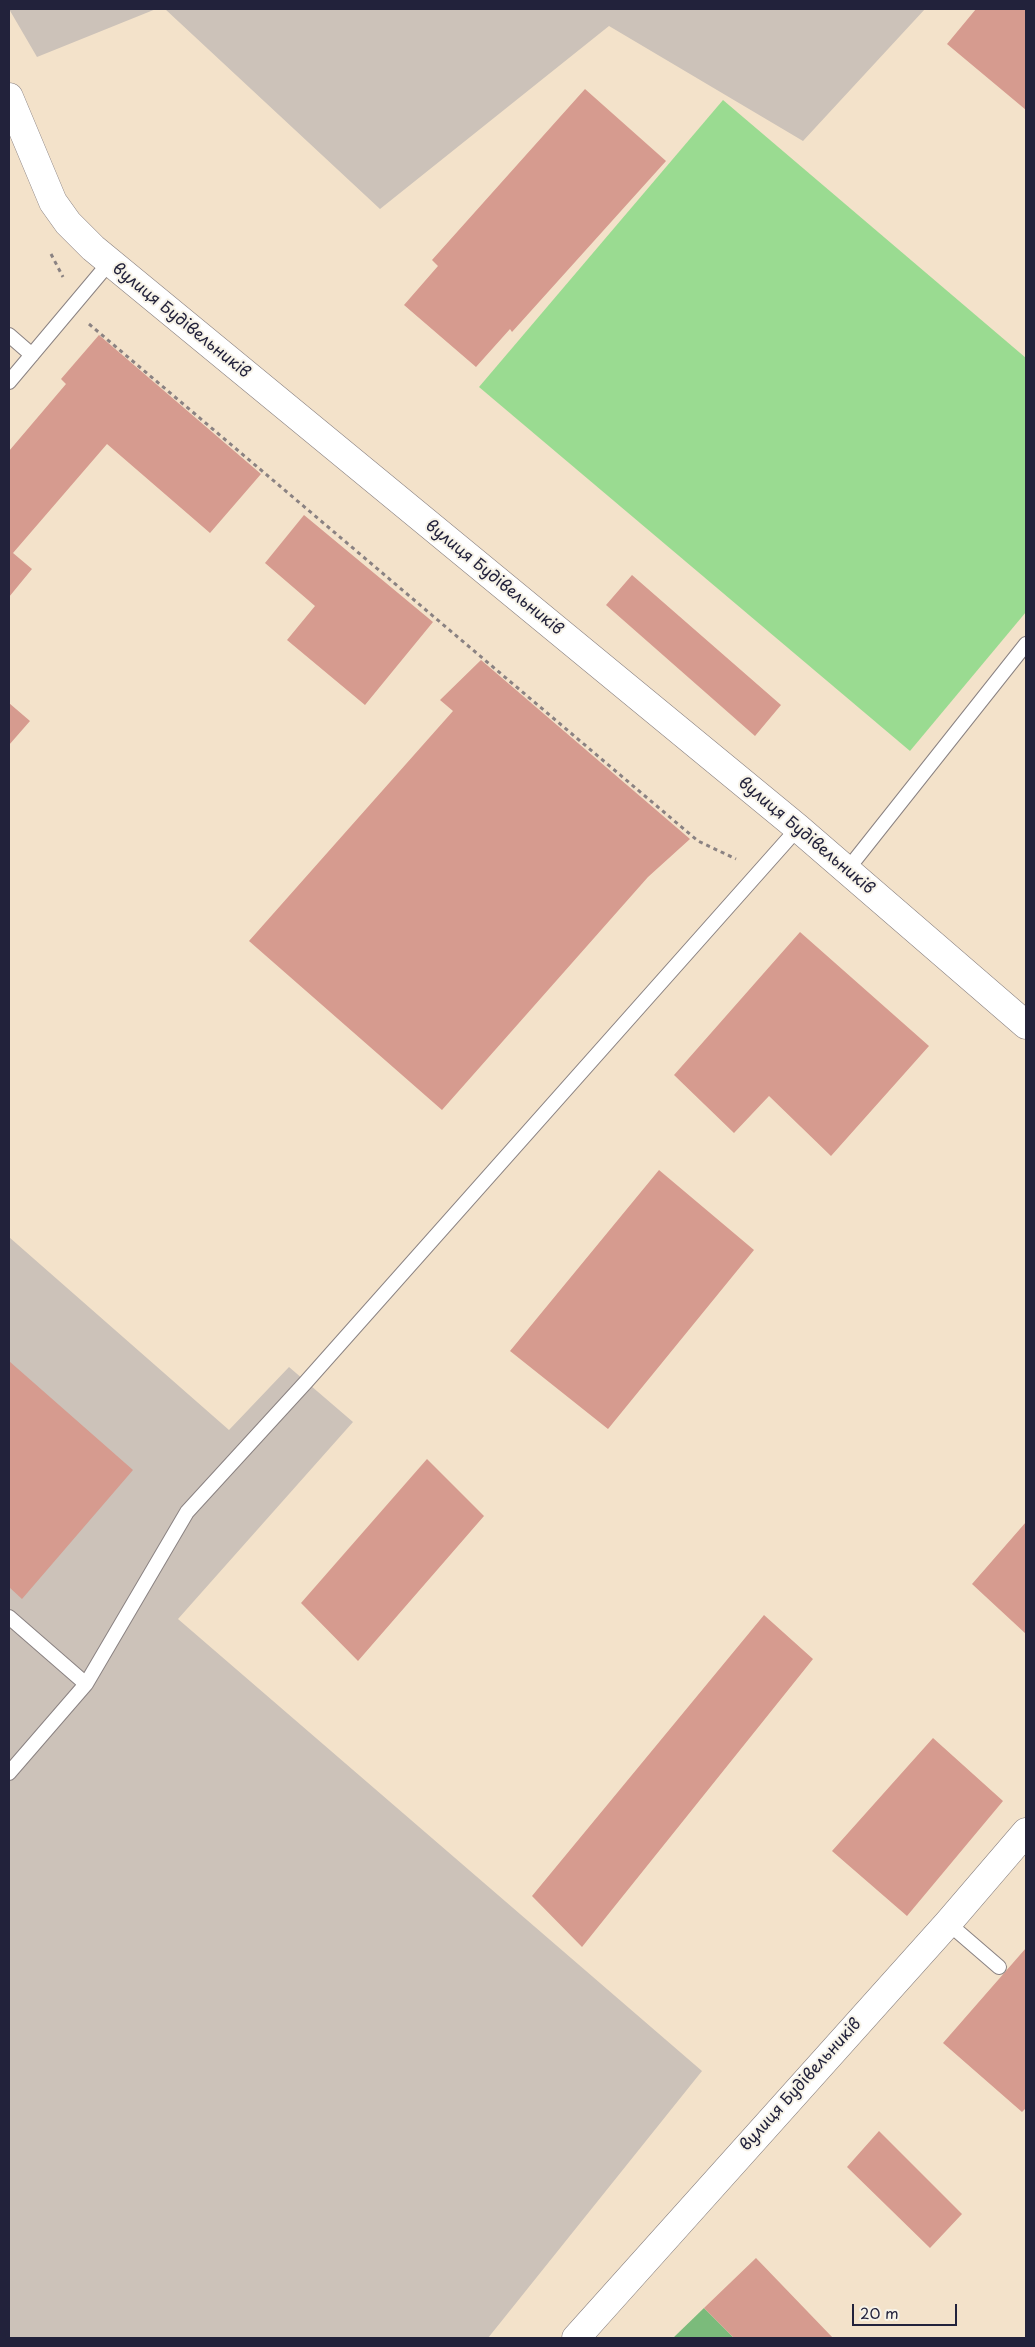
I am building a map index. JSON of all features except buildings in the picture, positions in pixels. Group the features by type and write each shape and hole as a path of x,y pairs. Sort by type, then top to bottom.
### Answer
{"street":[{"name":"вулиця Будівельників","path":"12,117 53,202 68,223 109,263 798,828 1026,1025"},
{"name":"вулиця Будівельників","path":"576,2338 948,1923 1026,1832"}],"lane":[{"path":"9,382 109,263"},
{"path":"9,335 32,355"},
{"path":"847,870 1026,644"},
{"path":"9,1774 86,1684 187,1512 306,1382 798,828"},
{"path":"9,1617 86,1684"},
{"path":"948,1923 999,1967"}],"path":[{"path":"50,251 85,320 698,841 761,871"}],"shaded area":[{"path":"9,9 156,9 37,57"},
{"path":"165,9 925,9 803,141 609,26 380,209"},
{"path":"9,1237 229,1430 289,1367 353,1422 178,1619 702,2071 488,2338 9,2338"}],"green space":[{"path":"723,100 1026,358 1026,612 910,751 479,387"},
{"path":"704,2308 734,2338 673,2338"}]}
